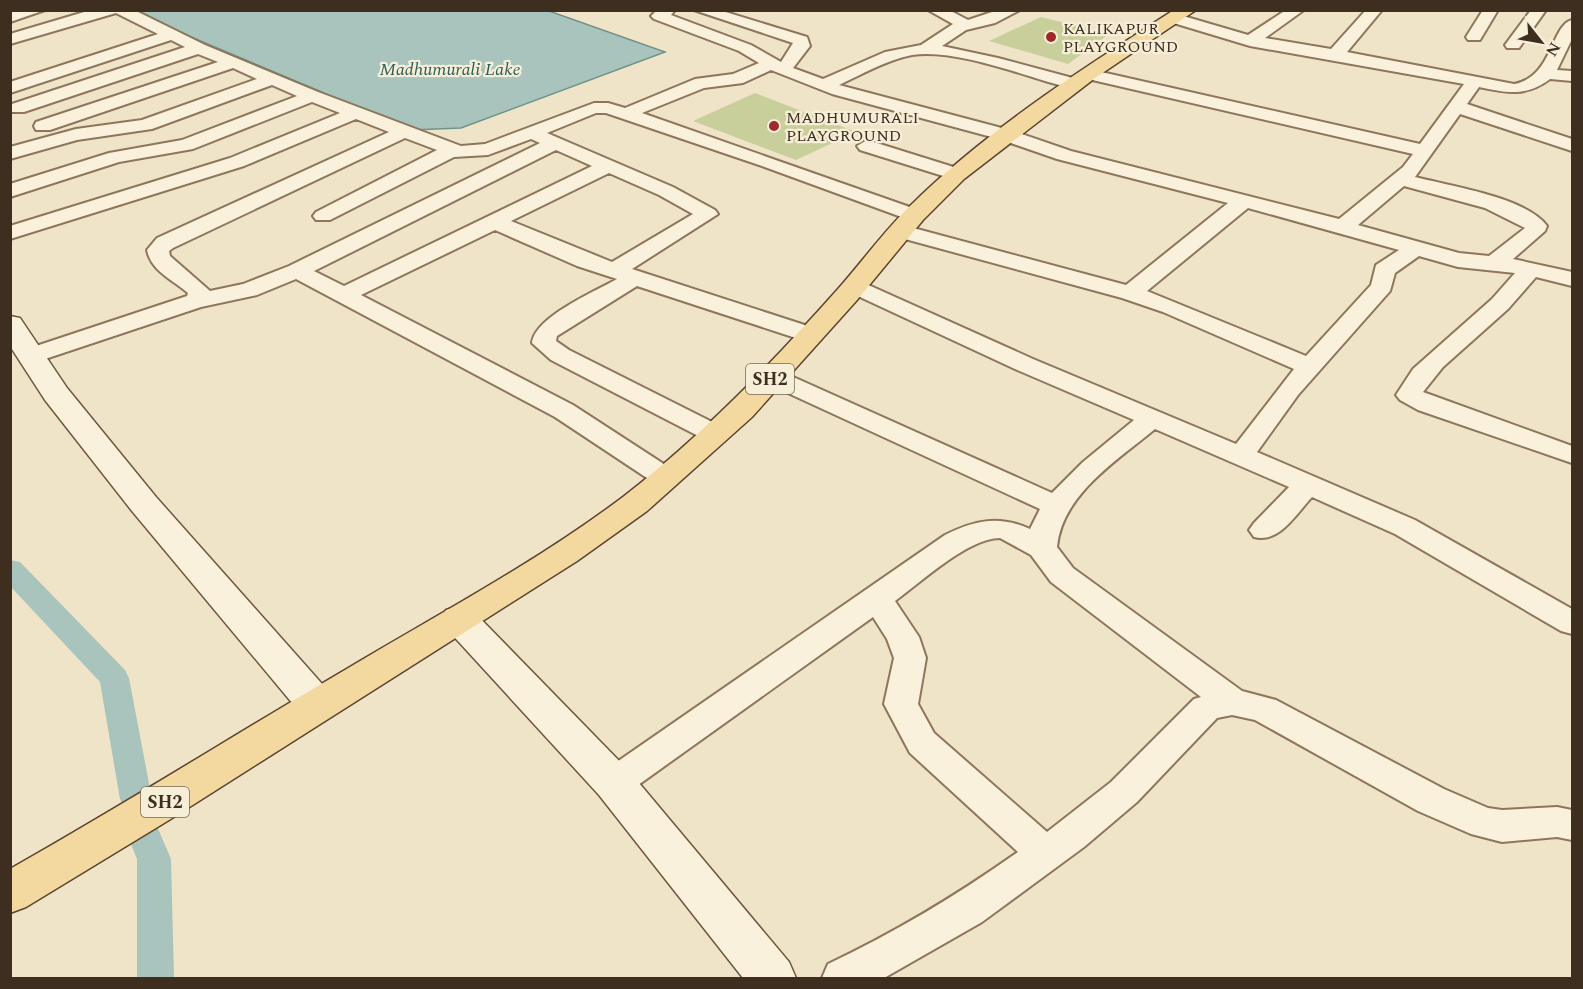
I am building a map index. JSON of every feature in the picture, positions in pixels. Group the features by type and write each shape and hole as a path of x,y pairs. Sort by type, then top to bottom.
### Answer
{"main road":[{"name":"SH2","path":"10,893 154,808 316,705 459,619 565,553 635,504 715,434 772,377 855,286 908,223 956,174 1081,79 1180,13"}],"street":[{"path":"10,18 38,10"},
{"path":"10,39 110,10"},
{"path":"121,10 199,48 312,96 452,150 476,152 594,108 627,113 908,223 1171,307 1309,366"},
{"path":"668,10 659,16 745,48 778,67 824,85 1006,135 1064,155 1343,227 1458,260 1531,269 1572,279"},
{"path":"627,113 701,83 737,79 778,67 802,46 801,40 701,10"},
{"path":"935,10 957,18 961,21 961,26"},
{"path":"926,49 961,26 989,20 1013,10"},
{"path":"1250,41 1297,10"},
{"path":"1335,56 1375,10"},
{"path":"1474,37 1491,10"},
{"path":"1513,45 1539,10"},
{"path":"1180,13 1250,41 1523,89 1546,74 1572,24"},
{"path":"10,88 171,35"},
{"path":"14,105 199,48"},
{"path":"824,85 902,53 926,49 1425,151"},
{"path":"10,135 235,62"},
{"path":"1546,74 1572,76"},
{"path":"10,153 76,135 145,125 273,78"},
{"path":"1343,227 1401,179 1425,151 1474,82"},
{"path":"1498,123 1520,108 1524,102 1523,89"},
{"path":"10,191 116,158 186,145 312,96"},
{"path":"14,105 43,126"},
{"path":"1457,107 1498,123 1572,145"},
{"path":"10,233 237,162 355,113"},
{"path":"195,301 200,297 199,291 163,263 158,255 158,250 165,243 403,132"},
{"path":"531,132 674,195 708,214 552,327 545,335 544,343 560,355 715,434"},
{"path":"30,356 195,301 249,290 297,271 555,143"},
{"path":"867,146 956,174"},
{"path":"323,216 452,150"},
{"path":"344,295 608,166"},
{"path":"1401,179 1491,204 1529,219 1536,226 1534,231 1491,265"},
{"path":"1130,293 1244,201"},
{"path":"495,222 624,275 811,335"},
{"path":"1240,457 1309,366 1382,286 1384,270 1416,248"},
{"path":"1531,269 1499,305 1421,375 1414,383 1409,395 1426,404 1572,455"},
{"path":"297,271 564,411 666,478"},
{"path":"855,286 1151,419 1406,527 1572,623"},
{"path":"10,324 56,394 144,504 316,705"},
{"path":"772,377 1057,506"},
{"path":"1042,548 1046,525 1057,506 1076,484 1151,419"},
{"path":"1264,530 1308,484"},
{"path":"614,783 956,542 979,529 995,527 1042,548 1062,575 1232,702 1264,709 1431,800 1484,823 1502,826 1557,822 1572,825"},
{"path":"877,599 903,637 910,658 901,704 911,727 922,743 1046,854"},
{"path":"459,619 614,783 772,978"},
{"path":"843,978 904,948 968,910 1046,854 1124,792 1206,708 1232,702"}],"green space":[{"name":"KALIKAPUR PLAYGROUND","path":"1041,17 1109,34 1068,64 989,41"},
{"name":"MADHUMURALI PLAYGROUND","path":"755,93 856,132 796,160 693,121"}],"water":[{"name":"Madhumurali Lake","path":"129,11 549,11 665,52 461,128 412,130"}],"waterway":[{"path":"10,569 114,678 136,799"},
{"path":"144,834 154,859 156,978"}],"place":[{"name":"KALIKAPUR PLAYGROUND","path":"1051,37"},
{"name":"MADHUMURALI PLAYGROUND","path":"774,126"}]}
